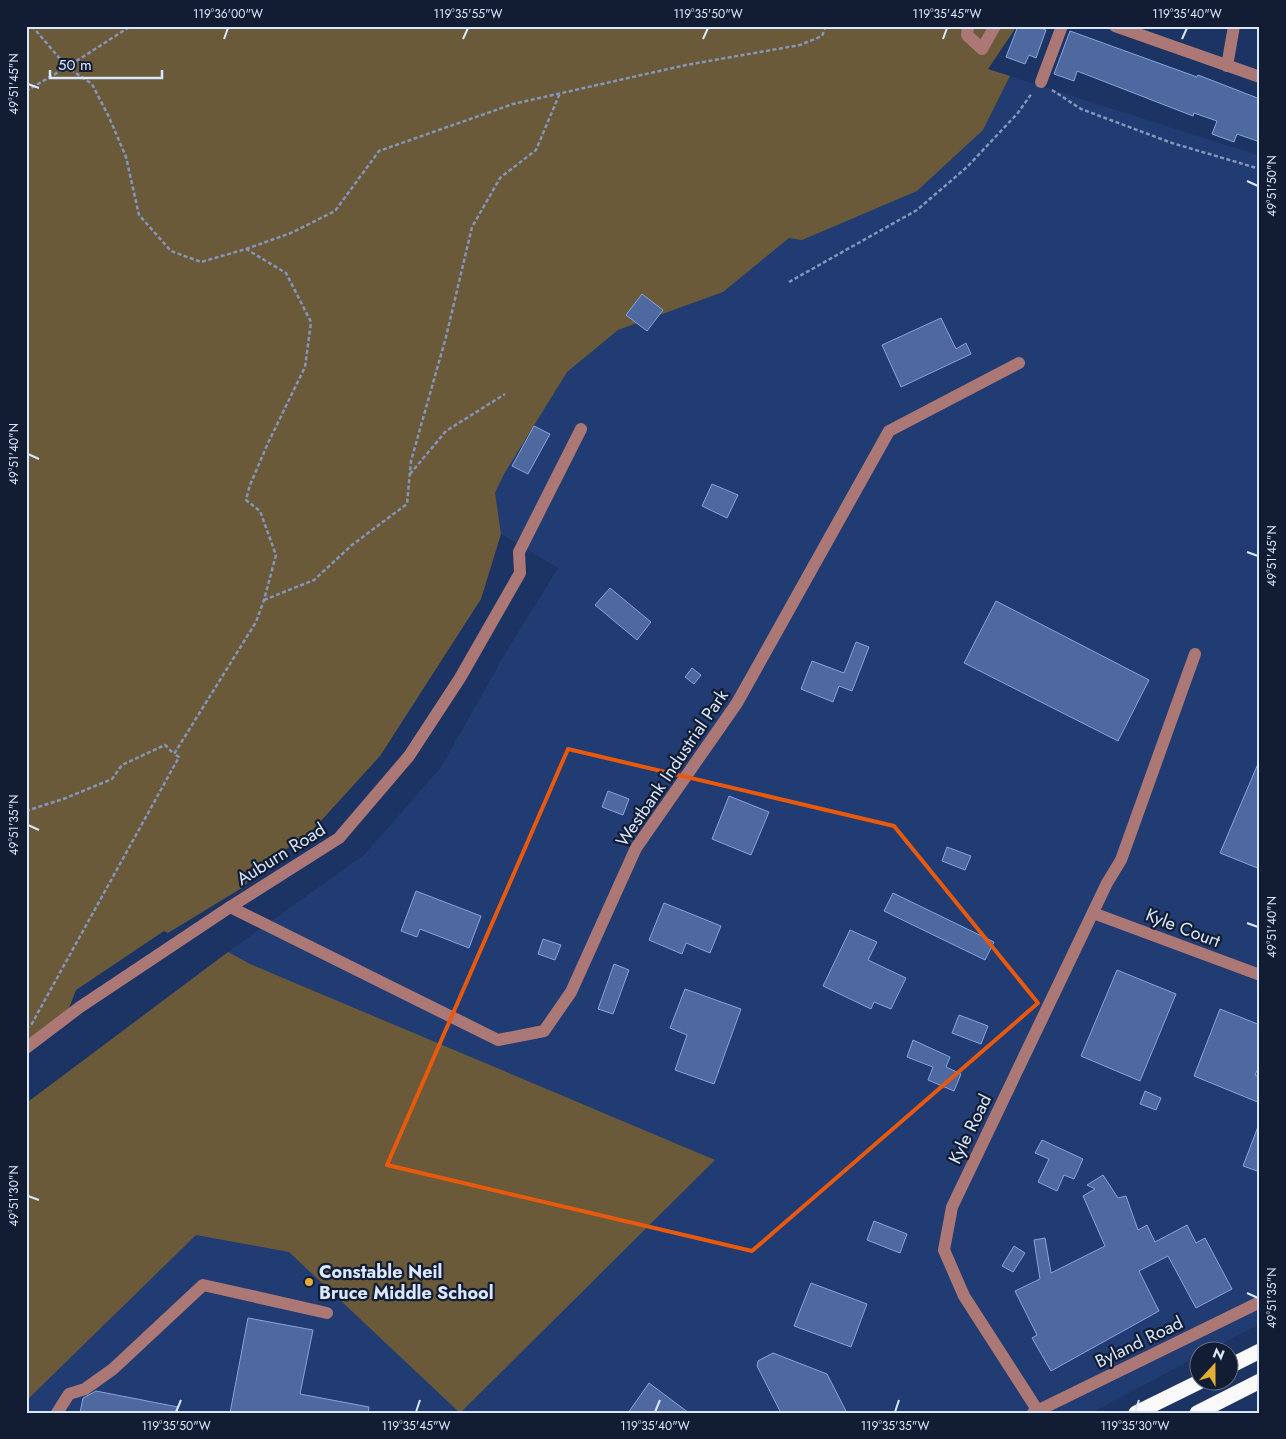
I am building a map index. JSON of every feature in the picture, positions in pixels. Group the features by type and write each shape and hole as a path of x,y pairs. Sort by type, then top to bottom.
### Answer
{"highway":[{"path":"1238,1361 1260,1351"},
{"path":"1197,1413 1260,1381"},
{"path":"1136,1413 1188,1387"}],"street":[{"path":"968,26 967,35 982,49 995,26"},
{"path":"1041,82 1062,26"},
{"path":"1115,26 1144,31 1227,66 1260,77"},
{"path":"1227,66 1234,26"},
{"name":"Westbank Industrial Park","path":"230,907 498,1040 544,1031 571,992 636,848 737,703 889,431 1019,363"},
{"name":"Auburn Road","path":"26,1048 80,1007 230,907 339,838 409,756 460,678 520,573 519,552 581,429"},
{"name":"Kyle Road","path":"1036,1412 964,1296 944,1250 952,1207 1120,860 1195,654"},
{"name":"Kyle Court","path":"1093,913 1260,975"},
{"path":"57,1413 69,1394 85,1389 113,1369 203,1285 327,1313"},
{"name":"Byland Road","path":"1036,1412 1260,1302"}],"path":[{"path":"32,26 67,67 92,84 126,157 139,215 171,251 201,262 291,233 335,211 379,151 513,104 686,65 800,45 822,36 826,26"},
{"path":"26,91 131,26"},
{"path":"789,282 917,210 967,167 1017,114 1041,82 1081,109 1172,142 1260,169"},
{"path":"264,600 314,580 352,545 407,504 410,461 446,337 472,227 500,178 536,150 560,93"},
{"path":"174,754 256,622 264,600 276,555 260,510 246,500 250,485 264,452 305,367 311,322 286,273 246,249"},
{"path":"409,476 446,431 505,394"},
{"path":"26,811 66,798 112,779 122,765 164,745 179,757 30,1028"}],"highlighted area":[{"path":"568,749 894,826 1038,1003 752,1251 387,1165"}],"shaded area":[{"path":"26,26 1017,26 988,69 1010,76 983,130 917,191 802,240 789,238 723,292 618,330 567,372 504,474 495,493 501,534 481,599 380,756 309,834 253,871 245,886 168,933 164,931 76,990 66,1016 26,1047"},
{"path":"1010,76 1260,156 1260,1324 1225,1342 1188,1342 1188,1361 1091,1413 29,1413 26,1405 26,1104 228,952 365,854 441,767 509,647 558,568 501,534 487,442 535,314 983,130"},
{"name":"Constable Neil Bruce Middle School","path":"228,952 250,964 715,1160 460,1413 289,1252 196,1235 26,1401 26,1099 29,1101"}],"building":[{"path":"1018,26 1035,26 1046,30 1036,58 1029,55 1025,64 1006,57"},
{"path":"1070,31 1197,77 1198,75 1260,99 1260,142 1237,134 1234,142 1212,134 1217,121 1194,113 1193,116 1077,71 1074,81 1054,74"},
{"path":"642,294 663,310 647,331 626,315"},
{"path":"941,318 956,349 966,343 971,354 901,387 882,345"},
{"path":"534,426 550,434 528,474 512,466"},
{"path":"712,484 738,495 727,518 702,506"},
{"path":"610,588 651,622 637,640 595,605"},
{"path":"996,601 1149,680 1118,741 964,663"},
{"path":"856,642 869,647 852,691 839,686 833,702 801,689 812,661 844,673"},
{"path":"692,668 701,675 694,684 685,677"},
{"path":"1260,759 1260,869 1220,853"},
{"path":"608,791 629,799 623,815 602,807"},
{"path":"729,796 769,812 751,855 712,839"},
{"path":"947,847 971,856 965,870 942,861"},
{"path":"416,891 481,916 469,948 420,929 417,937 401,931"},
{"path":"893,893 994,942 985,960 884,911"},
{"path":"664,903 721,926 710,953 686,943 682,954 649,940"},
{"path":"850,930 877,942 868,960 906,978 891,1009 874,1002 871,1009 823,986"},
{"path":"543,939 561,945 555,960 538,954"},
{"path":"614,964 629,970 613,1014 598,1009"},
{"path":"1117,970 1176,994 1140,1081 1081,1056"},
{"path":"685,989 741,1009 714,1084 675,1070 687,1035 670,1028"},
{"path":"1220,1009 1260,1025 1260,1064 1255,1075 1260,1076 1260,1103 1194,1076"},
{"path":"959,1015 988,1026 981,1044 952,1033"},
{"path":"913,1040 950,1057 946,1067 961,1074 954,1091 928,1080 933,1067 907,1057"},
{"path":"1145,1091 1161,1098 1156,1110 1140,1104"},
{"path":"1260,1124 1260,1172 1243,1166"},
{"path":"1042,1140 1083,1159 1074,1179 1064,1175 1057,1191 1038,1182 1049,1159 1035,1153"},
{"path":"1103,1175 1118,1198 1126,1196 1138,1230 1147,1225 1155,1242 1187,1225 1196,1243 1205,1238 1232,1289 1196,1308 1168,1256 1139,1271 1159,1311 1051,1371 1032,1338 1037,1335 1015,1291 1040,1279 1034,1240 1045,1238 1051,1273 1105,1246 1083,1196 1095,1189 1087,1185"},
{"path":"874,1221 907,1234 900,1253 867,1240"},
{"path":"1014,1246 1025,1253 1013,1272 1002,1266"},
{"path":"811,1283 867,1304 851,1347 794,1326"},
{"path":"248,1318 313,1330 300,1394 369,1407 368,1413 230,1413"},
{"path":"773,1353 827,1374 847,1413 781,1413 757,1366 758,1361"},
{"path":"649,1383 689,1413 628,1413"},
{"path":"96,1391 178,1407 177,1413 80,1413 83,1398"}],"place":[{"name":"Constable Neil Bruce Middle School","path":"309,1282"}]}
